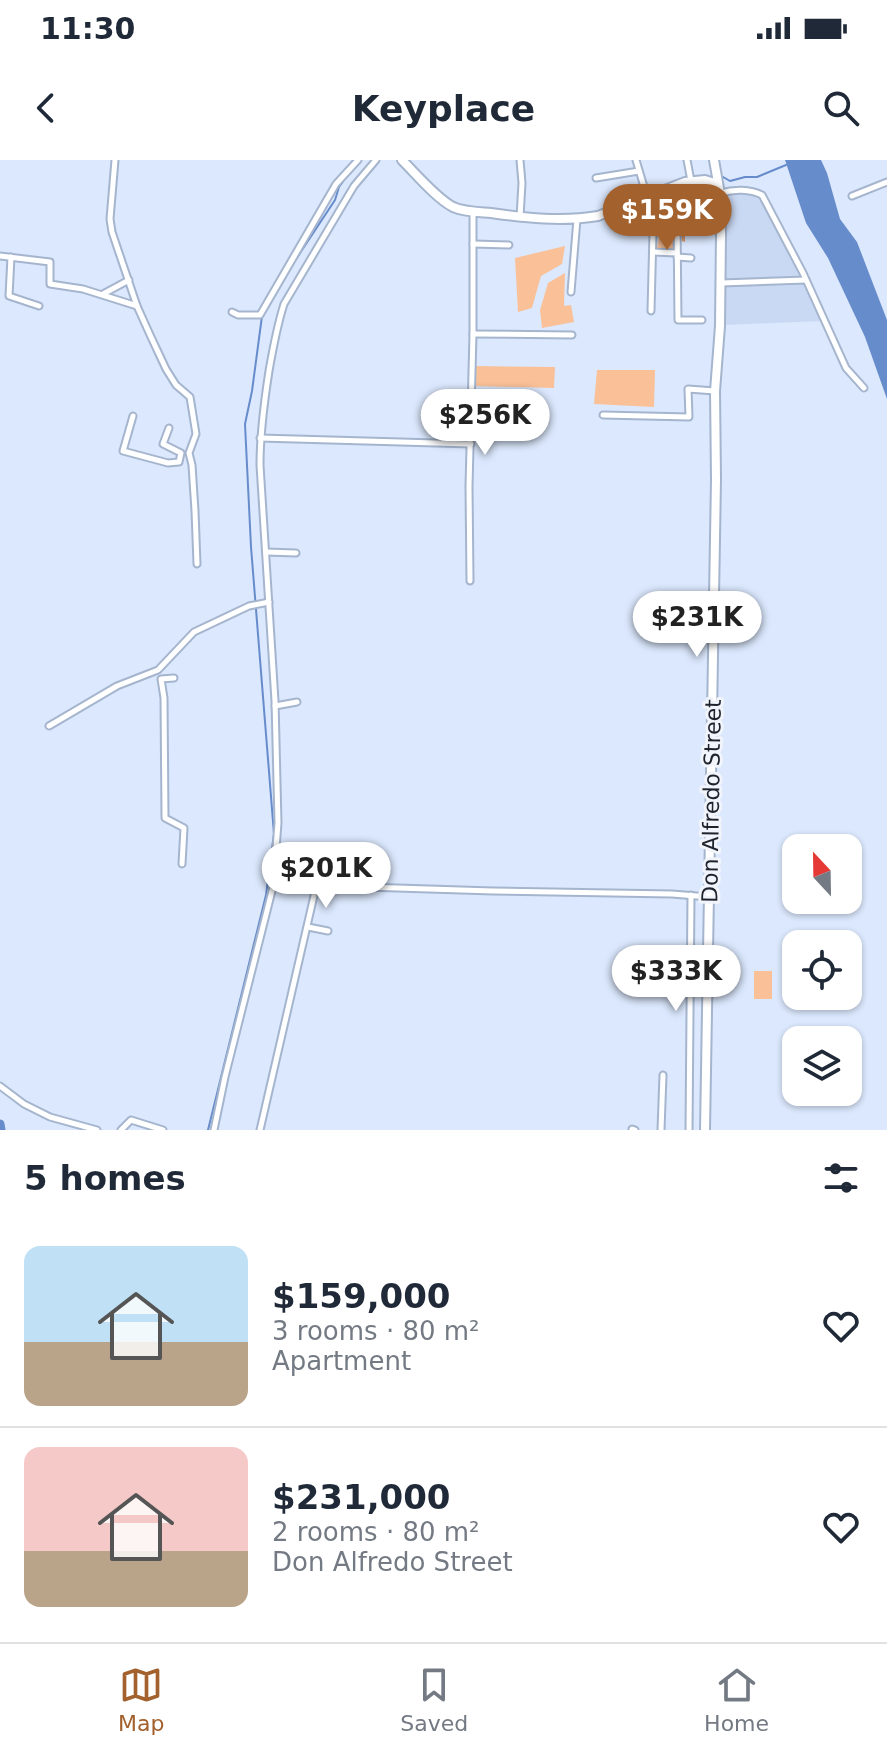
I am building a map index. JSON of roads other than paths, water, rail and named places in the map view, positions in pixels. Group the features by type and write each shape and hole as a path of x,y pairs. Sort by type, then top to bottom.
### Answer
{"street":[{"path":"115,160 110,219 112,232 137,306 166,369 176,385 190,397 196,434 189,453 197,564"},
{"path":"232,312 260,315 336,184 358,160"},
{"path":"214,1130 273,887 278,823 275,706 260,438 277,323 284,304 354,186 376,160"},
{"path":"402,160 454,207 535,219 598,216 691,181 705,180 719,189 762,195 806,280 846,368 864,388"},
{"path":"520,160 520,217"},
{"path":"636,160 650,195 654,216 651,311"},
{"path":"687,160 691,181"},
{"name":"Don Alfredo Street","path":"705,1130 715,391 720,326 719,189 714,160"},
{"path":"596,178 639,171"},
{"path":"852,196 887,182"},
{"path":"470,581 473,211"},
{"path":"654,216 677,222 678,320 702,320"},
{"path":"571,292 577,218"},
{"path":"473,244 509,245"},
{"path":"653,252 691,258"},
{"path":"0,256 50,262 50,284 83,289 137,306"},
{"path":"11,257 9,296 39,306"},
{"path":"102,295 129,280"},
{"path":"720,283 806,280"},
{"path":"473,334 572,335"},
{"path":"603,415 689,417 688,389 715,391"},
{"path":"133,416 123,451 168,463 179,462 181,453 163,444 169,428"},
{"path":"260,438 471,444"},
{"path":"266,552 296,553"},
{"path":"49,726 117,686 158,670 194,632 267,602"},
{"path":"174,678 161,679 164,698 165,818 184,828 182,864"},
{"path":"275,706 297,702"},
{"path":"273,887 709,897"},
{"path":"260,1130 316,887"},
{"path":"689,1130 691,895"},
{"path":"308,927 328,931"},
{"path":"690,1033 707,1033"},
{"path":"661,1130 663,1075"},
{"path":"0,1086 24,1104 50,1117 97,1130"},
{"path":"121,1130 131,1120 163,1130"}],"water":[{"path":"785,160 821,160 840,219 857,242 887,320 887,399 865,337 828,258 806,223"}],"waterway":[{"path":"720,179 723,177 730,181 757,177 786,165"},
{"path":"294,262 349,173"},
{"path":"208,1130 266,895 274,834 251,547 245,424 262,316"},
{"path":"0,1124 1,1130"}]}
